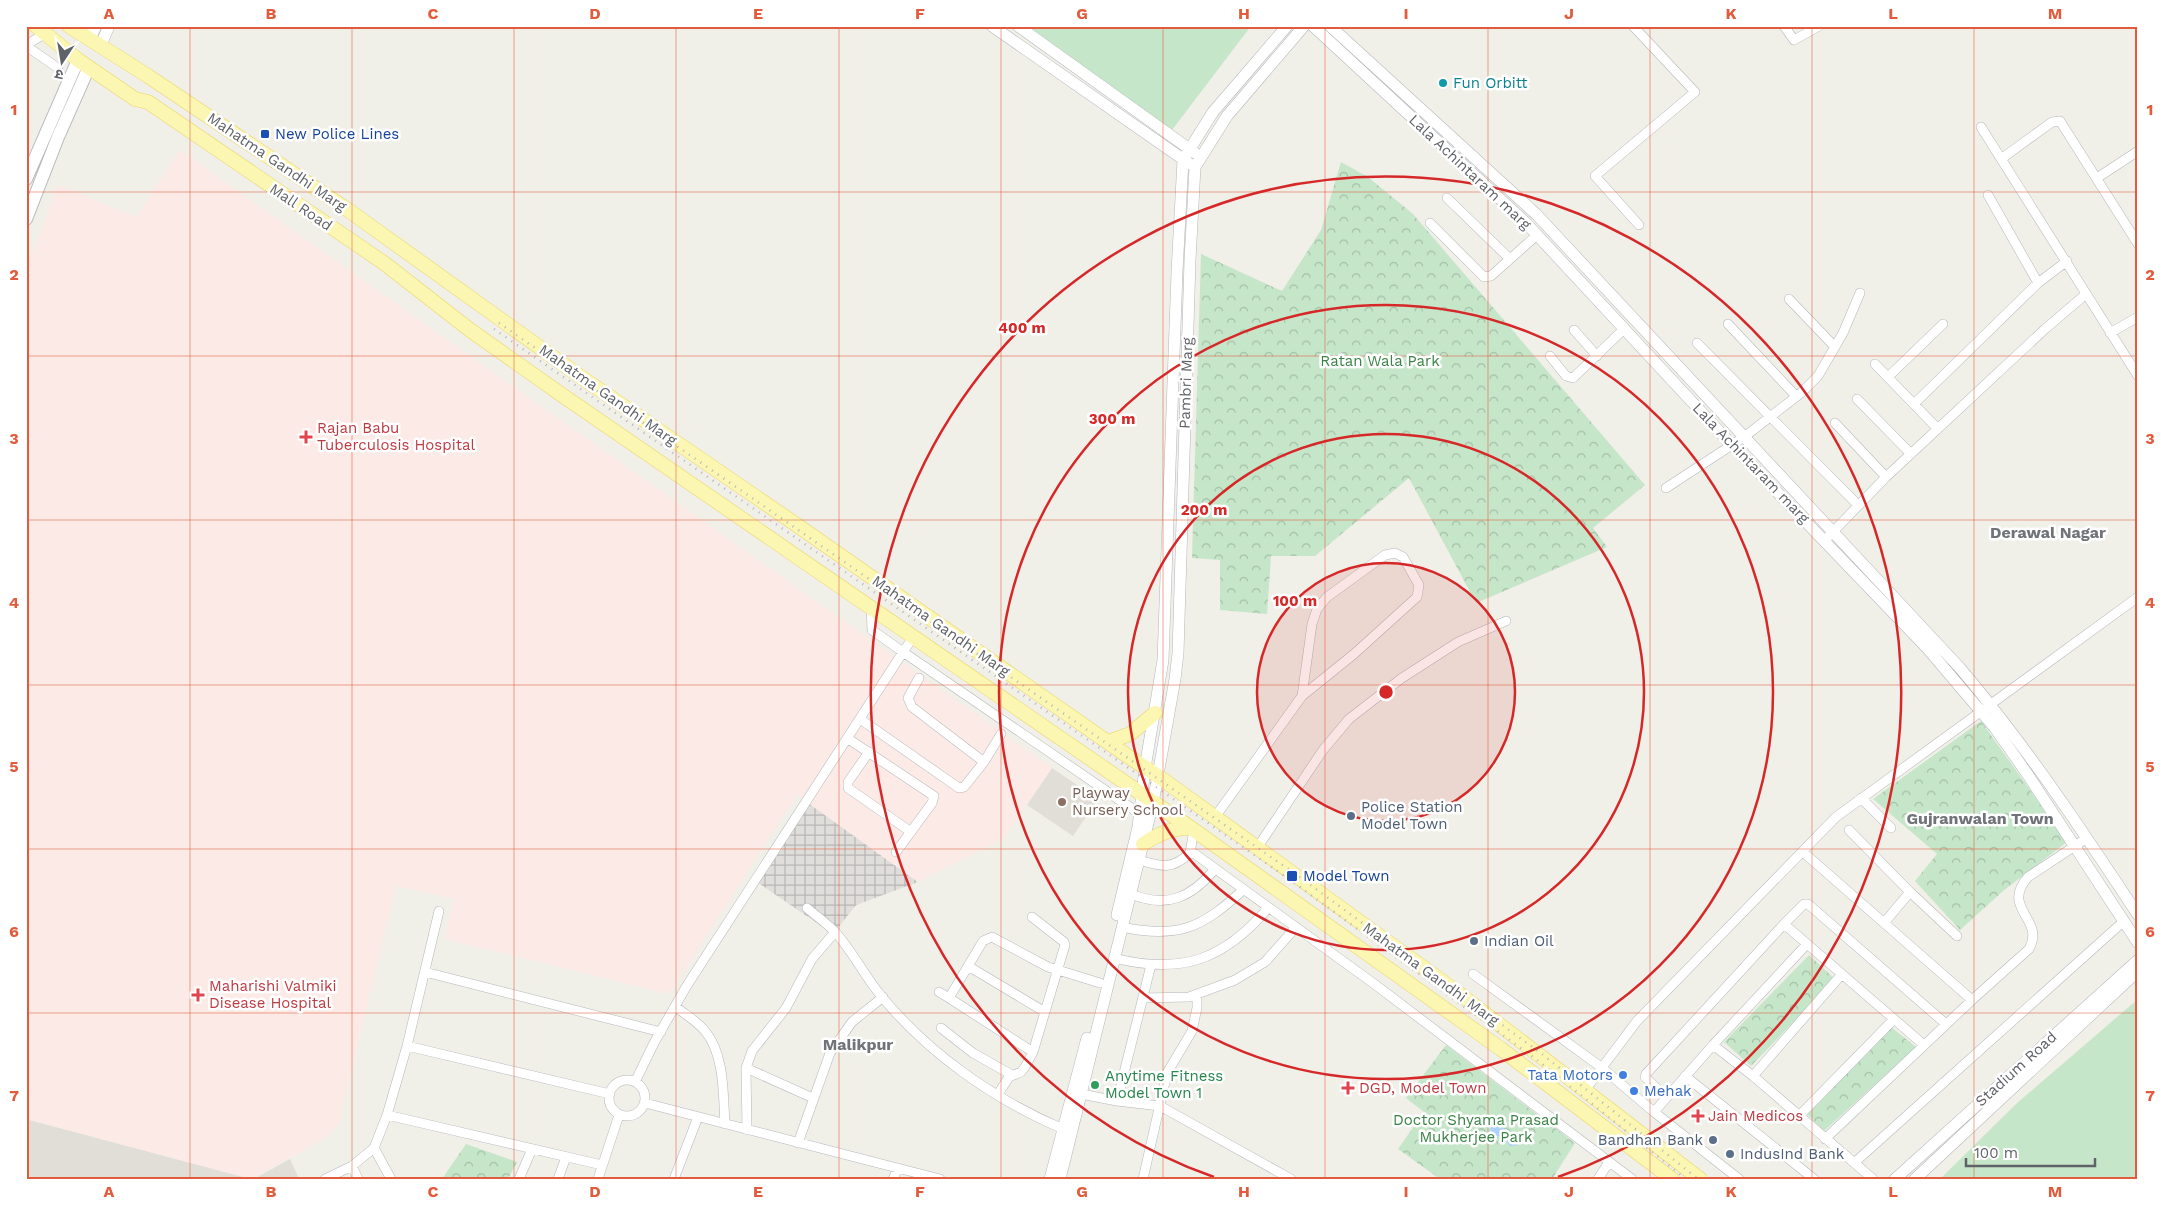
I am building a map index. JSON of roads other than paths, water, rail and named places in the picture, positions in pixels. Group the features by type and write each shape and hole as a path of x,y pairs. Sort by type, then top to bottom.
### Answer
{"main road":[{"name":"Mahatma Gandhi Marg","path":"69,26 148,76 273,160 422,263 581,377 1158,776 1457,992 1700,1179"},
{"name":"Mall Road","path":"41,30 135,99 148,102 384,263 470,330 562,395"},
{"path":"26,179 84,63"},
{"path":"26,218 58,137 84,63"},
{"path":"410,283 422,263"},
{"name":"Mahatma Gandhi Marg","path":"562,395 1193,829 1502,1049 1672,1179"},
{"path":"1108,742 1130,734 1155,714"},
{"path":"1143,844 1160,833 1181,828 1193,829"}],"street":[{"path":"94,43 96,26"},
{"path":"94,43 109,26"},
{"path":"992,26 1186,154 1201,156"},
{"path":"1018,26 1186,154 1195,167"},
{"path":"1186,154 1213,112 1287,26"},
{"name":"Pambri Marg","path":"1148,799 1158,776 1178,653 1195,167 1227,116 1304,26"},
{"name":"Lala Achintaram marg","path":"1313,26 1537,235 1732,445 1828,536"},
{"name":"Lala Achintaram marg","path":"1330,26 1536,214 1744,437 1828,536 1931,645 1985,707 2087,838 2138,915"},
{"path":"1633,26 1695,92 1595,176 1639,224"},
{"path":"1784,26 1794,40 1819,26"},
{"path":"41,30 26,45 58,68"},
{"path":"2001,159 2056,120 2064,124 2097,178 2135,233 2138,244"},
{"path":"1981,127 2067,261 2110,333 2135,366 2138,376"},
{"path":"2097,178 2138,151"},
{"name":"Pambri Marg","path":"1148,799 1145,768 1163,660 1186,154"},
{"path":"1988,195 2038,283"},
{"path":"1447,198 1510,259"},
{"path":"1430,224 1484,277 1491,276 1537,235"},
{"path":"1914,404 2038,283 2067,261"},
{"path":"1666,488 1744,437 1818,376 1836,347 1860,293"},
{"path":"1828,536 1886,477 2086,294"},
{"path":"1789,299 1836,347"},
{"path":"2110,333 2138,317"},
{"path":"1728,324 1796,396"},
{"path":"1888,377 1942,324"},
{"path":"1550,356 1566,376 1573,378 1625,328"},
{"path":"1574,330 1597,356"},
{"path":"1697,343 1858,505"},
{"path":"1875,364 1938,429"},
{"path":"1857,399 1911,454"},
{"path":"1834,423 1886,477"},
{"path":"1172,439 1184,440"},
{"path":"1215,817 1302,696 1354,654 1417,596 1419,585 1403,557 1395,552 1385,555 1327,597 1316,609 1312,624 1302,696"},
{"path":"1585,1090 1637,1021 1836,816 2138,597"},
{"path":"871,606 872,630 1140,814"},
{"path":"1257,848 1323,750 1349,720 1402,678 1442,652 1458,642 1506,621"},
{"path":"635,1082 675,1006 914,636"},
{"path":"919,678 908,698 912,707 984,762"},
{"path":"860,719 959,788 964,787 984,762 1001,734"},
{"path":"848,738 934,796 932,803 896,852"},
{"path":"869,752 848,782 848,788 911,832"},
{"name":"Lala Achintaram marg","path":"2033,771 2074,847 2138,943"},
{"path":"1861,798 1891,828"},
{"path":"1050,1179 1132,858 1140,814 1148,799"},
{"path":"1060,1179 1143,844 1148,799"},
{"path":"1139,860 1155,865 1170,866 1183,860 1190,853 1193,829"},
{"path":"1849,830 1910,892 1957,936"},
{"path":"1825,1139 2028,949 2034,940 2034,932 2018,901 2021,885 2028,878 2087,838"},
{"path":"1803,852 1972,1000"},
{"path":"1190,853 1216,869 1242,890 1373,983 1632,1179"},
{"path":"1131,894 1154,901 1181,897 1204,883 1216,869"},
{"path":"1122,927 1146,932 1172,931 1194,926 1219,912 1242,890"},
{"path":"1884,922 1910,892"},
{"path":"1666,1097 1647,1081 1644,1077 1646,1074 1804,904 1808,904 1946,1024"},
{"path":"807,908 835,932 883,997 941,1055 969,1077 1040,1119 1063,1129"},
{"path":"1114,958 1151,965 1176,964 1197,960 1217,952 1236,941 1252,927 1268,908"},
{"path":"324,1179 352,1166 374,1148 387,1115 407,1046 439,911"},
{"path":"998,1094 1012,1075 1021,1072 1033,1052 1064,948 1064,942 1032,917"},
{"path":"1854,1163 2124,921"},
{"path":"1784,924 1924,1045"},
{"path":"1143,998 1189,997 1222,986 1251,972 1265,962 1296,927"},
{"path":"747,1130 746,1068 752,1051 786,1008 800,986 812,960 835,932"},
{"path":"949,998 982,941 992,937 1058,970 1100,983"},
{"path":"1654,1112 1807,944"},
{"name":"Stadium Road","path":"1895,1179 2138,960"},
{"path":"1116,1101 1151,965"},
{"path":"968,966 1045,1012"},
{"name":"Stadium Road","path":"1915,1179 2138,971"},
{"path":"425,972 661,1032"},
{"path":"1473,974 1601,1067 1654,1112 1739,1179"},
{"path":"1754,1076 1842,974"},
{"path":"939,992 1033,1052"},
{"path":"1143,1179 1167,1073 1194,1026 1197,995"},
{"path":"798,1143 830,1053 852,1022 883,997"},
{"path":"675,1006 705,1031 713,1046 722,1084 724,1124"},
{"path":"1799,1116 1894,1019"},
{"path":"941,1028 973,1053 1012,1075"},
{"path":"1713,1045 1754,1076 1873,1179"},
{"path":"407,1046 610,1094"},
{"path":"746,1068 813,1098"},
{"path":"1685,1076 1814,1179"},
{"path":"628,1080 642,1087 645,1103 635,1115 619,1115 613,1110 609,1102 610,1094 613,1087 620,1082 628,1080"},
{"path":"1081,1094 1116,1101 1160,1106 1291,1179"},
{"path":"645,1103 940,1179"},
{"path":"387,1115 602,1165"},
{"path":"598,1179 619,1115"},
{"path":"674,1179 698,1117"},
{"path":"374,1148 391,1179"},
{"path":"519,1179 532,1149"},
{"path":"558,1179 566,1157"},
{"path":"1598,1179 1609,1162"},
{"path":"352,1166 358,1179"},
{"path":"893,1179 898,1168"}],"water":[{"path":"1490,1126 1499,1127 1511,1132 1518,1145 1510,1146 1503,1137 1491,1135"}],"railway":[{"path":"499,323 1294,873 1542,1054 1698,1179"},
{"path":"494,329 1289,879 1537,1060 1686,1179"}],"place":[{"name":"Fun Orbitt","path":"1443,83"},
{"name":"New Police Lines","path":"265,134"},
{"name":"Rajan Babu Tuberculosis Hospital","path":"306,437"},
{"name":"Playway Nursery School","path":"1062,802"},
{"name":"Police Station Model Town","path":"1351,816"},
{"name":"Model Town","path":"1292,876"},
{"name":"Indian Oil","path":"1474,941"},
{"name":"Maharishi Valmiki Disease Hospital","path":"198,995"},
{"name":"Tata Motors","path":"1623,1075"},
{"name":"Anytime Fitness Model Town 1","path":"1095,1085"},
{"name":"DGD, Model Town","path":"1348,1088"},
{"name":"Mehak","path":"1634,1091"},
{"name":"Jain Medicos","path":"1698,1116"},
{"name":"Bandhan Bank","path":"1713,1140"},
{"name":"IndusInd Bank","path":"1730,1154"}],"district":[{"name":"Derawal Nagar","path":"2048,532"},
{"name":"Gujranwalan Town","path":"1980,818"},
{"name":"Malikpur","path":"858,1044"}],"park label":[{"name":"Ratan Wala Park","path":"1380,361"},
{"name":"Doctor Shyama Prasad Mukherjee Park","path":"1476,1128"}]}
